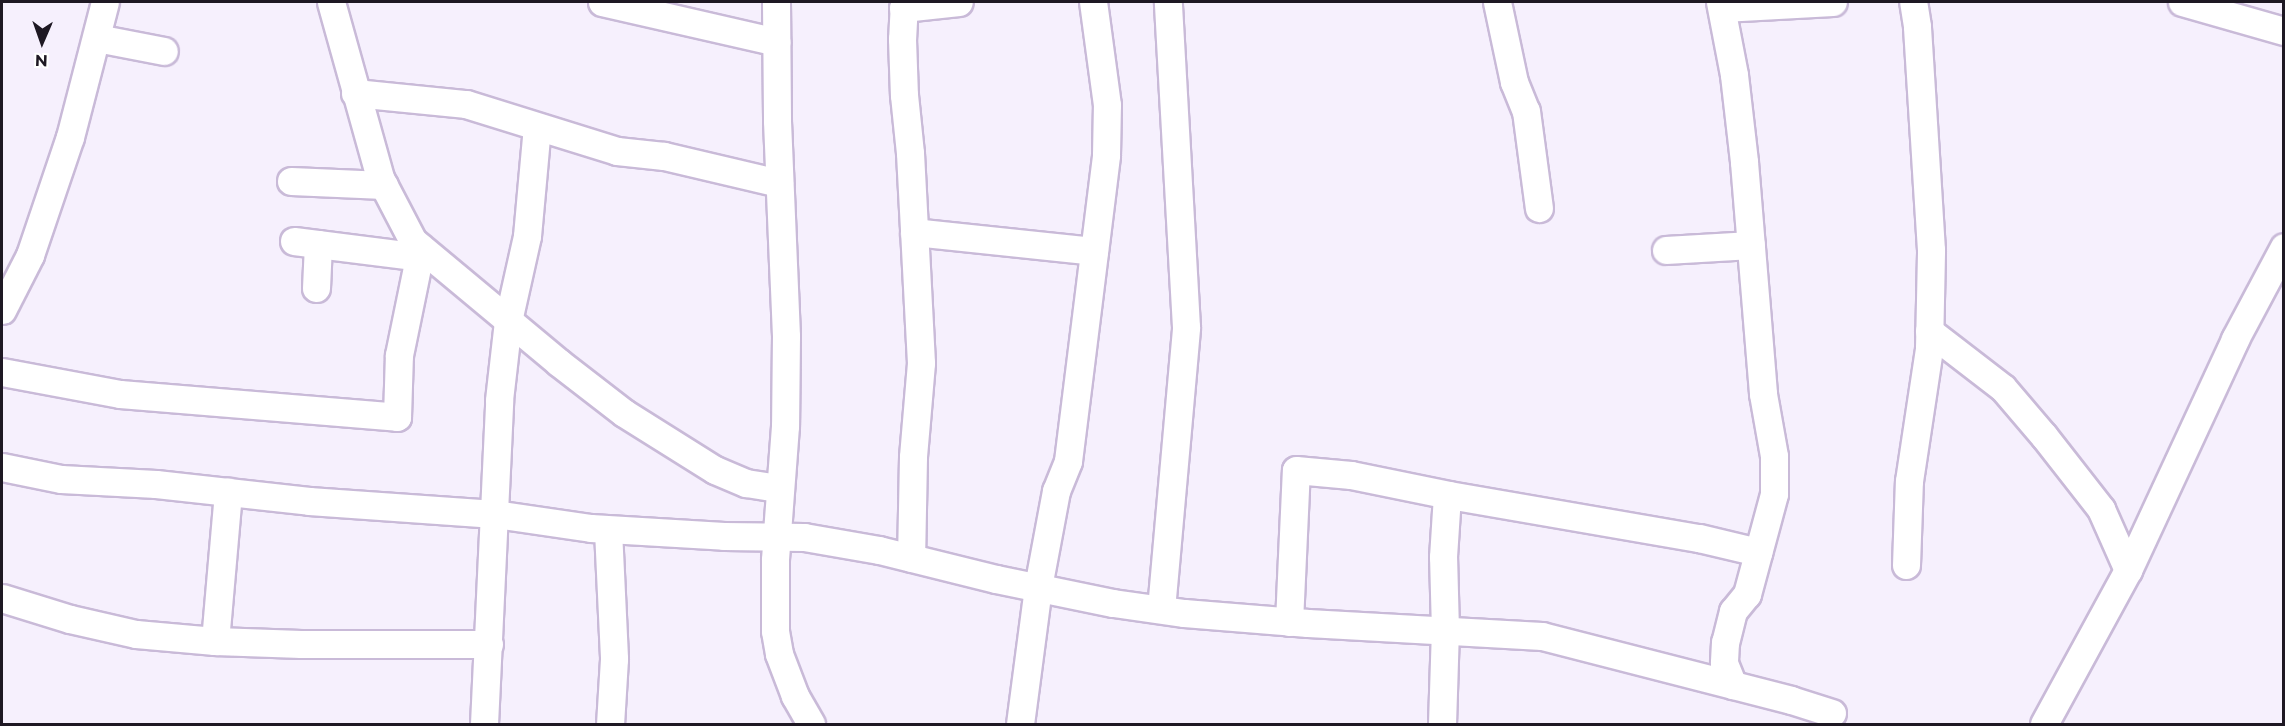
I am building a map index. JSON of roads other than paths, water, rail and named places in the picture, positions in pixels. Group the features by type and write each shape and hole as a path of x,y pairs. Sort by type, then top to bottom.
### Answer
{"street":[{"path":"2,310 30,255 70,137 105,2"},
{"path":"332,2 355,93 384,185 421,252 624,413 682,452 715,470 746,483 779,488"},
{"path":"602,2 776,42"},
{"path":"776,2 779,183 786,336 785,426 776,536 775,631 779,654 795,696 811,724"},
{"path":"911,558 913,456 921,363 904,95 904,5 959,2"},
{"path":"1020,724 1038,587 1056,491 1068,461 1106,155 1107,105 1093,2"},
{"path":"1161,609 1186,327 1168,2"},
{"path":"1497,2 1514,82 1526,111 1539,208"},
{"path":"1733,685 1724,663 1725,642 1733,611 1747,594 1774,494 1774,456 1763,394 1734,75 1721,5 1833,2"},
{"path":"1906,565 1909,481 1922,403 1929,332 1931,250 1917,26 1913,2"},
{"path":"2182,2 2283,31"},
{"path":"97,38 164,51"},
{"path":"355,93 466,104 617,151 664,156 779,183"},
{"path":"484,724 499,400 508,321 527,236 537,127"},
{"path":"291,181 384,185"},
{"path":"914,232 1094,251"},
{"path":"316,288 306,242 421,252"},
{"path":"1666,250 1751,245"},
{"path":"2044,724 2128,570 2235,339 2283,247"},
{"path":"2,372 120,394 397,417 399,355 421,252"},
{"path":"1929,332 2003,388 2044,436 2101,509 2128,570"},
{"path":"2,467 61,479 156,484 309,501 495,514 608,530 724,536 804,537 911,558 1038,587 1161,609 1289,622 1542,636 1832,713"},
{"path":"1289,622 1296,471 1352,475 1447,495 1699,538 1758,552"},
{"path":"215,641 228,492"},
{"path":"1442,724 1445,631 1443,557 1447,495"},
{"path":"608,530 614,659 610,724"},
{"path":"2,598 70,619 136,634 215,641 489,645"}]}
